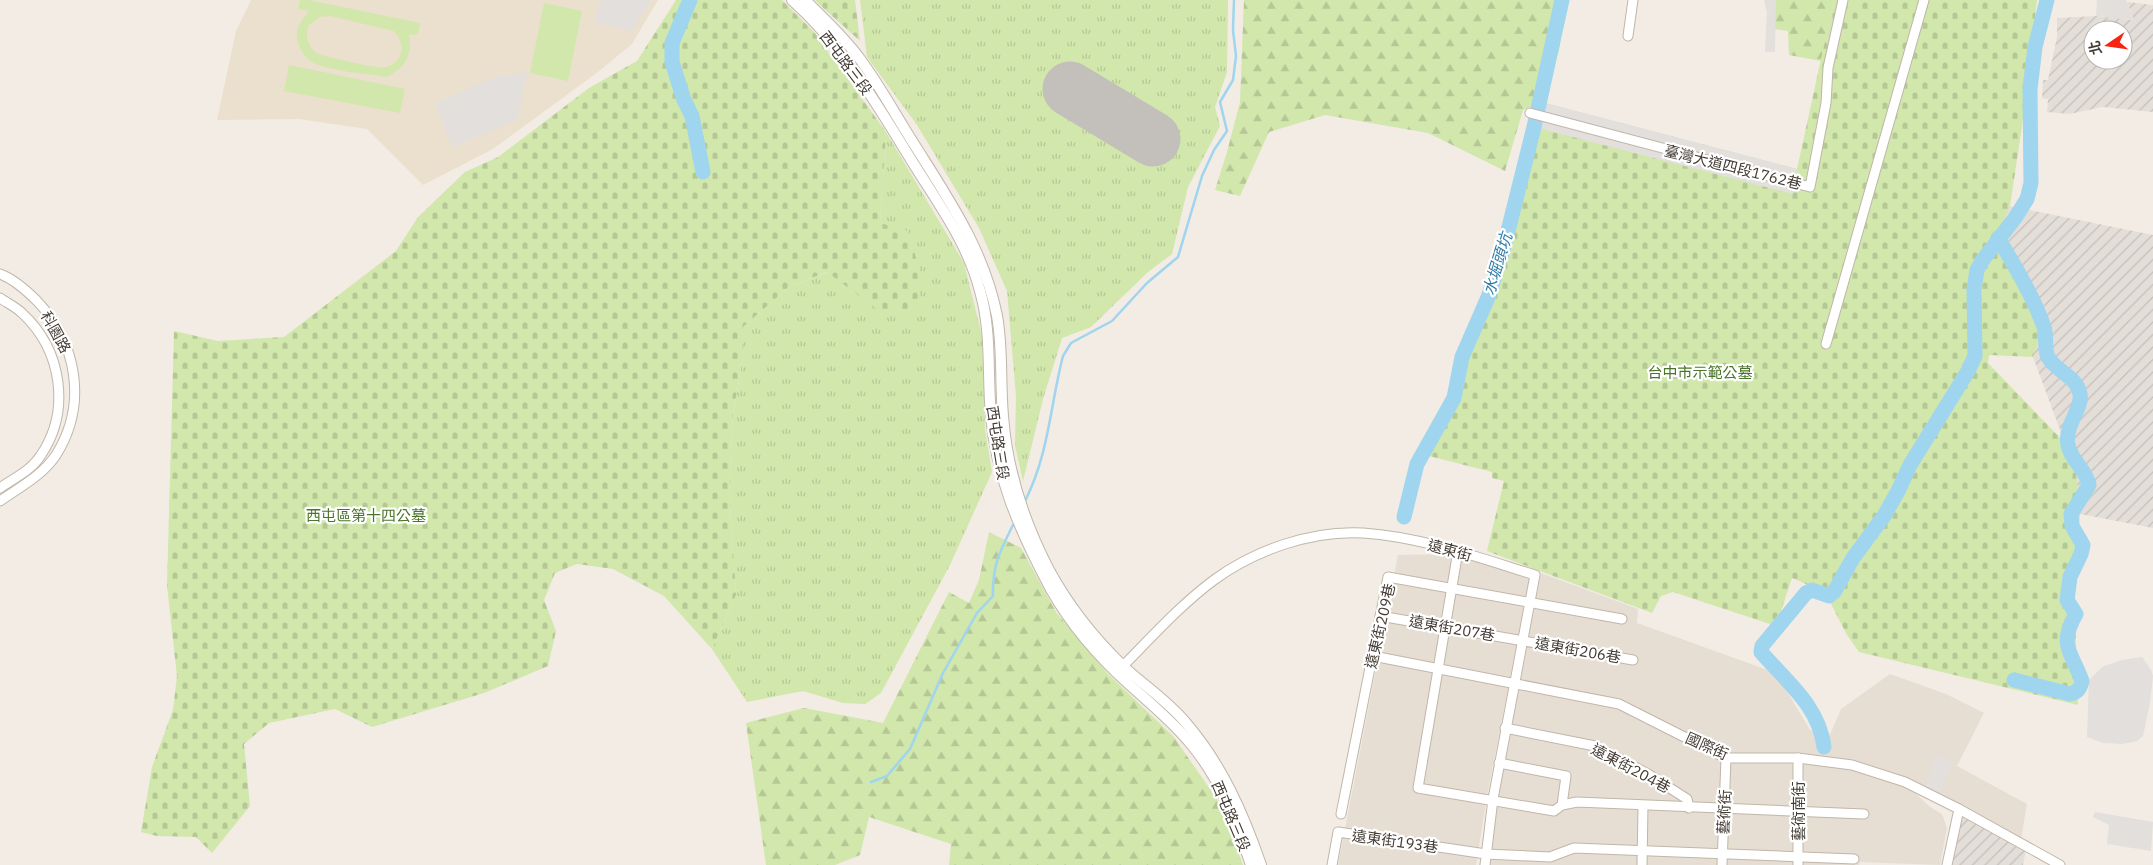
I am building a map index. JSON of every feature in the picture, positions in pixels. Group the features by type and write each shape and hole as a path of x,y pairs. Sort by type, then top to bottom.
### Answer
{"street":[{"name":"西屯路三段","path":"792,0 840,52 955,229 969,256 981,291 988,329 991,416 1000,470 1011,505 1046,580 1081,635 1119,669 1184,721 1201,741 1228,783 1261,865"},
{"name":"西屯路三段","path":"805,0 835,29 861,60 956,210 981,258 997,318 1002,352 1002,415 1009,466 1027,521 1050,572 1080,618 1119,669 1192,745 1209,768 1223,790 1251,865"},
{"path":"1628,36 1632,0"},
{"name":"臺灣大道四段1762巷","path":"1530,113 1810,187 1826,104 1828,68 1844,0"},
{"path":"1826,344 1924,0"},
{"name":"科園路","path":"0,274 9,277 30,294 47,312 59,330 73,365 76,399 70,426 56,455 42,472 0,500"},
{"name":"科園路","path":"0,298 22,313 45,341 54,364 59,385 57,420 40,456 27,471 0,488"},
{"name":"遠東街","path":"1119,669 1191,599 1215,579 1242,563 1284,544 1330,535 1361,533 1444,546 1535,575 1492,799 1485,865"},
{"path":"1458,551 1440,669 1418,788 1554,811 1562,805 1577,802 1724,810 1864,814"},
{"name":"遠東街209巷","path":"1341,814 1388,578 1622,619"},
{"name":"遠東街207巷","path":"1380,616 1446,626 1522,641"},
{"name":"遠東街206巷","path":"1522,641 1633,660"},
{"name":"國際街","path":"1373,656 1619,704 1726,758 1798,758 1852,765 1905,782 1959,809 2060,865"},
{"name":"遠東街204巷","path":"1506,728 1595,746 1648,774 1687,799 1689,808"},
{"name":"藝術街","path":"1722,865 1726,758"},
{"name":"藝術南街","path":"1798,758 1798,861"},
{"path":"1499,764 1566,776 1562,805"},
{"path":"1642,865 1643,806"},
{"path":"1947,865 1959,809"},
{"name":"遠東街193巷","path":"1332,865 1338,832 1486,854"},
{"path":"1486,854 1550,861 1574,848 1722,855 1798,861 1854,859"}],"shaded area":[{"path":"251,0 658,0 632,44 598,72 493,149 423,185 367,129 299,119 217,120 236,31"},
{"path":"600,0 651,0 632,31 595,23"},
{"path":"1764,0 1776,0 1775,52 1765,52 1767,12"},
{"path":"2097,0 2126,0 2134,20 2096,16"},
{"path":"2127,2 2153,5 2153,112 2103,107 2069,114 2047,112 2048,99 2042,98 2043,80 2048,80 2057,37 2057,18 2096,16 2134,20"},
{"path":"527,72 518,119 452,148 435,103 495,77"},
{"path":"1541,102 1797,169 1793,194 1534,127"},
{"path":"2010,206 2153,235 2153,528 2080,514 2076,473 2033,357 2041,334 1998,233"},
{"path":"1453,554 1530,578 1487,796 1476,865 1338,865 1398,555"},
{"path":"1541,573 1638,609 1637,623 1776,673 1810,730 1829,737 1841,709 1890,674 1946,694 1984,713 1957,766 2027,804 2021,839 1853,763 1728,755 1719,865 1490,865 1498,798"},
{"path":"2142,657 2153,676 2143,736 2137,741 2122,744 2103,743 2087,737 2089,680 2102,667 2122,660"},
{"path":"1936,754 1954,762 1939,795 1925,787"},
{"path":"1800,760 1852,767 1905,783 1930,807 1942,814 1947,828 1940,865 1860,862 1859,865 1725,865 1728,761"},
{"path":"2095,812 2153,822 2151,851 2107,844 2109,825 2093,817"},
{"path":"1962,816 2026,849 2023,865 1952,865"}],"green space":[{"path":"300,0 309,0 420,23 418,34 409,35 410,42 406,60 399,69 387,77 333,69 318,65 309,60 299,47 297,31 309,11 298,9","holes":["330,16 394,31 401,42 402,48 396,62 385,67 363,65 317,54 311,48 307,38 308,26 320,17"]},
{"name":"西屯區第十四公墓","path":"676,0 782,0 814,32 886,132 880,223 908,231 923,281 915,311 881,312 827,272 789,287 743,327 743,356 733,414 729,490 736,595 712,649 664,596 613,569 577,564 555,573 544,600 556,631 548,666 484,693 372,727 335,709 269,723 244,744 250,806 212,853 196,837 157,836 141,832 152,767 173,710 177,676 167,585 174,331 218,341 284,337 396,251 418,217 465,172 498,157 589,88 637,61"},
{"path":"815,0 855,0 860,41 820,5"},
{"path":"860,0 1228,0 1227,72 1215,107 1220,126 1188,187 1172,254 1148,272 1091,327 1062,338 1043,399 1023,481 1015,446 1016,396 1007,291 979,228 917,125 867,57"},
{"path":"1244,0 1565,0 1559,51 1541,102 1523,110 1505,171 1428,133 1325,115 1269,132 1240,196 1215,190 1240,102"},
{"path":"1776,0 1834,0 1821,61 1789,55 1788,31 1774,29"},
{"name":"台中市示範公墓","path":"1834,0 2037,0 2022,126 2010,206 1998,233 2017,266 2041,334 2033,357 1989,355 1988,363 2064,442 2076,473 2080,514 2074,586 2078,705 1859,652 1847,635 1825,592 1792,578 1776,626 1673,592 1661,596 1652,613 1487,551 1504,481 1492,478 1492,472 1425,455 1457,398 1465,357 1491,296 1507,244 1541,102 1797,169"},
{"path":"544,3 582,11 568,81 530,73"},
{"path":"289,65 405,89 400,113 284,91"},
{"path":"886,132 964,263 982,336 985,429 992,472 950,565 881,693 865,704 843,703 803,691 747,702 712,649 736,595 729,490 733,414 743,356 743,327 789,287 828,272 881,311 880,223"},
{"path":"989,532 1021,548 1056,612 1108,674 1173,736 1217,799 1243,865 949,865 951,844 869,817 860,855 835,865 766,865 746,723 804,708 883,723 949,592 969,603 979,580"}],"waterway":[{"path":"690,0 672,43 672,62 684,100 692,116 703,172"},
{"path":"1025,501 1044,448 1063,356 1071,343 1112,321 1147,283 1178,257 1202,176 1214,150 1227,131 1220,102 1233,80 1236,56 1233,30 1234,0"},
{"name":"水堀頭坑","path":"1404,517 1417,464 1454,398 1462,357 1489,295 1505,243 1534,127 1562,0"},
{"path":"1824,747 1821,732 1809,707 1791,684 1761,652 1762,646 1806,593 1812,590 1829,596 1834,592 1853,558 1884,516 1910,465 1968,371 1975,356 1974,289 1977,270 2027,199 2031,183 2030,89 2035,47 2047,0"},
{"path":"1998,238 2040,315 2045,331 2048,357 2056,367 2071,378 2078,388 2080,394 2079,405 2067,438 2072,456 2085,474 2089,485 2071,514 2072,526 2083,545 2081,554 2070,577 2067,600 2076,614 2068,633 2068,648 2082,681 2078,690 2070,694 2014,680"},
{"path":"871,782 887,776 910,749 943,673 977,613 993,596 995,567 1013,525"}],"runway":[{"path":"1070,89 1153,139"}]}
